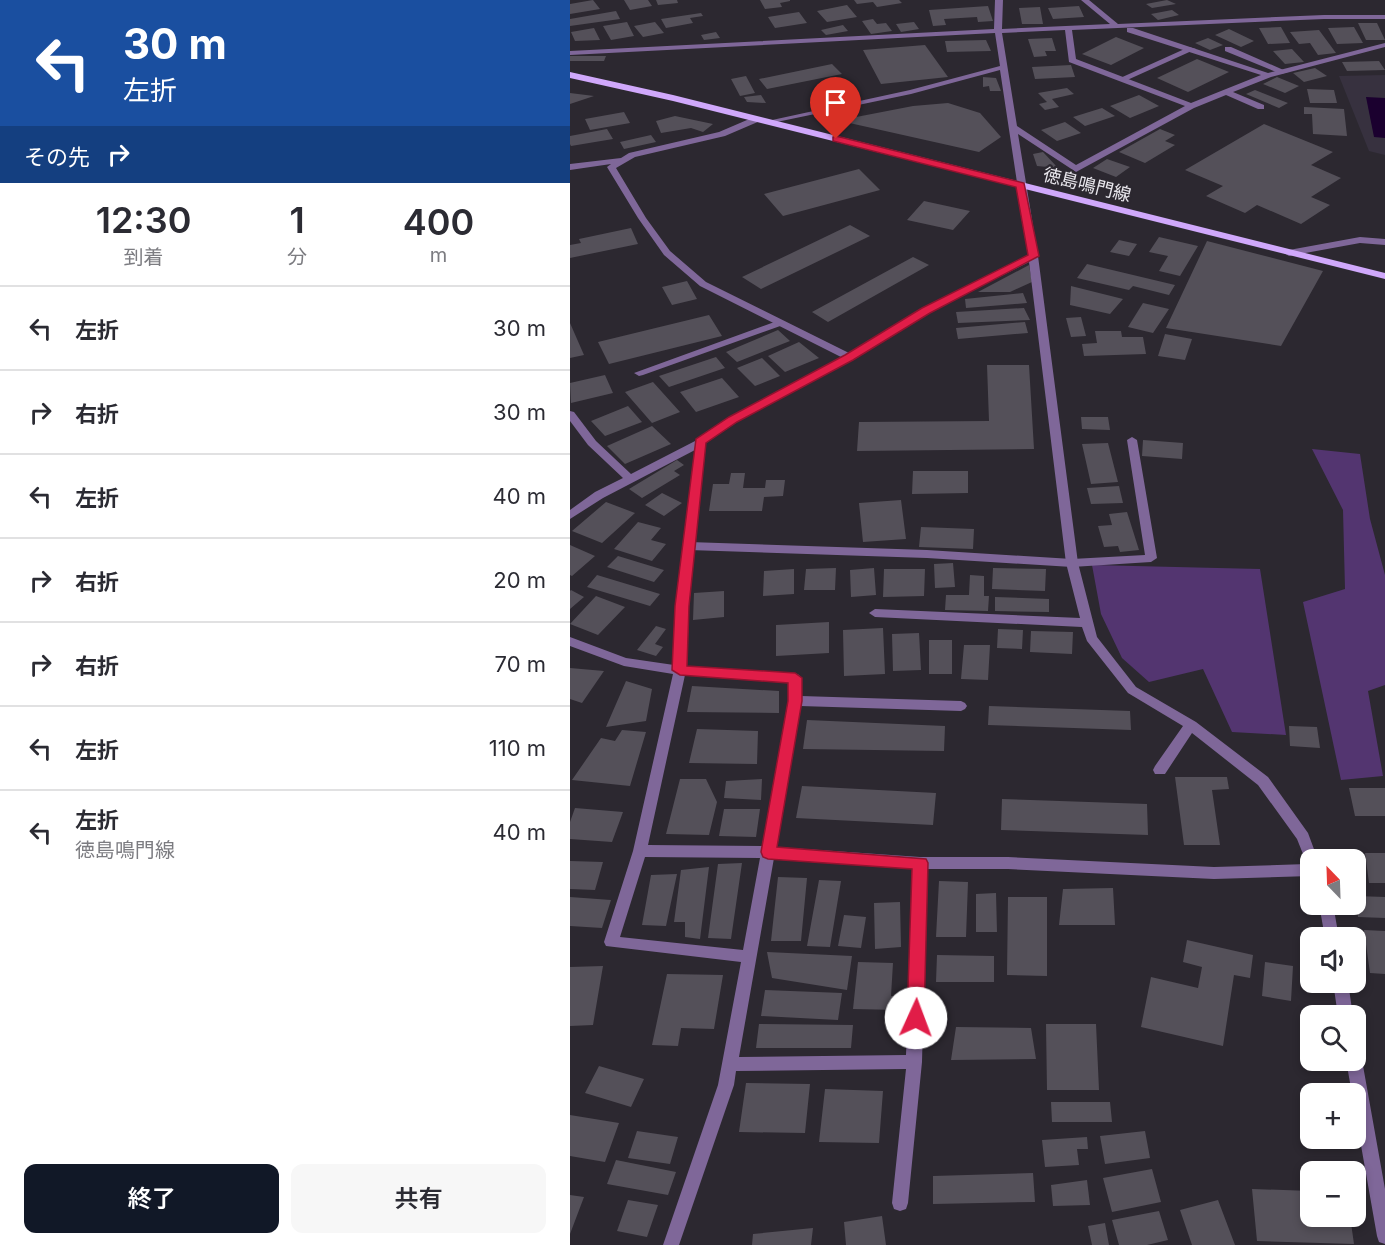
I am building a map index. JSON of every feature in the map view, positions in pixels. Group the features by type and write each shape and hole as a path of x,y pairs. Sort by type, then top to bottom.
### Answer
{"main road":[{"name":"徳島鳴門線","path":"570,75 1385,276"}],"street":[{"path":"999,0 998,31 1033,256 1072,563 1090,638 1132,690 1191,725 1263,781 1303,837 1307,849"},
{"path":"1085,0 1122,27 1133,32 1269,75"},
{"path":"570,52 998,31 1068,30 1324,17 1385,17"},
{"path":"1068,30 1072,60 1191,106"},
{"path":"1012,126 1076,169 1191,106 1269,75 1385,45"},
{"path":"1122,79 1192,49"},
{"path":"1228,49 1284,72"},
{"path":"849,357 703,284 667,253 642,218 611,166 632,155 722,134 762,121 910,92 1004,67"},
{"path":"1227,92 1261,107"},
{"path":"570,167 624,160"},
{"path":"1289,253 1360,240 1385,242"},
{"path":"570,515 599,495 701,442 733,420 849,357 926,310 1033,256"},
{"path":"639,373 780,323"},
{"path":"570,414 592,443 630,479"},
{"path":"689,546 927,554 1072,563 1151,558 1132,440"},
{"path":"701,442 682,606 680,670 640,851 611,942 749,957"},
{"path":"875,613 1087,623"},
{"path":"570,641 624,662 680,670 795,678 795,701 726,1085 671,1245"},
{"path":"795,701 961,706"},
{"path":"1160,770 1191,725"},
{"path":"640,851 768,852 920,863 1008,863 1214,873 1300,870"},
{"path":"900,1203 914,1062 920,863"},
{"path":"729,1064 914,1062"},
{"path":"1356,1071 1385,1236"}],"shaded area":[{"path":"1385,75 1385,155 1369,151 1339,76"},
{"path":"1366,97 1385,98 1385,138 1374,137"},
{"path":"1312,449 1360,454 1370,519 1385,575 1385,685 1368,691 1383,776 1341,780 1303,602 1345,589 1343,510"},
{"path":"1092,565 1260,569 1286,735 1232,732 1203,669 1149,682 1122,658 1101,614"}],"building":[{"path":"593,0 600,9 570,14 570,4"},
{"path":"624,0 648,0 652,6 630,10"},
{"path":"656,0 677,0 678,3 658,5"},
{"path":"760,0 790,1 780,3 782,7 765,9"},
{"path":"854,0 899,0 902,3 877,7 873,2 857,4"},
{"path":"1167,0 1176,4 1152,8 1146,4"},
{"path":"847,5 857,17 827,22 817,11"},
{"path":"988,6 993,21 978,22 977,17 944,19 946,25 933,26 929,10"},
{"path":"1079,6 1084,17 1053,19 1048,8"},
{"path":"1040,7 1043,24 1022,24 1019,8"},
{"path":"1172,10 1179,15 1158,20 1151,14"},
{"path":"616,11 620,19 570,26 570,19"},
{"path":"799,12 807,23 775,28 768,17"},
{"path":"701,13 703,16 690,18 693,23 666,28 661,19"},
{"path":"873,19 877,24 886,23 892,31 871,34 862,21"},
{"path":"627,22 634,36 611,40 603,26"},
{"path":"655,22 664,33 643,37 634,26"},
{"path":"914,22 919,29 901,32 896,24"},
{"path":"1358,23 1377,23 1385,40 1366,40"},
{"path":"843,25 848,31 826,35 821,30"},
{"path":"1281,27 1290,43 1268,44 1259,28"},
{"path":"1354,27 1363,43 1337,44 1328,28"},
{"path":"594,28 600,40 575,41 571,32"},
{"path":"1229,29 1254,41 1241,47 1215,35"},
{"path":"1319,30 1336,53 1318,55 1310,43 1299,44 1290,32"},
{"path":"716,32 720,38 704,40 701,35"},
{"path":"1116,37 1144,48 1111,65 1082,54"},
{"path":"1052,38 1056,51 1045,51 1047,56 1034,57 1028,39"},
{"path":"1208,38 1223,45 1210,50 1195,43"},
{"path":"986,40 991,51 947,52 945,41"},
{"path":"925,45 948,77 881,84 863,50"},
{"path":"1292,49 1304,62 1285,64 1273,51"},
{"path":"570,56 606,56 604,61 570,61"},
{"path":"1197,59 1229,72 1188,92 1157,78"},
{"path":"1379,61 1385,70 1347,71 1342,62"},
{"path":"832,64 842,74 767,89 759,79"},
{"path":"1071,65 1075,77 1035,79 1032,67"},
{"path":"1315,68 1327,76 1304,82 1293,73"},
{"path":"746,76 755,93 740,96 731,79"},
{"path":"983,77 996,78 1001,91 990,91 989,86 983,87"},
{"path":"1277,77 1299,86 1285,93 1263,84"},
{"path":"1067,88 1074,94 1052,99 1059,107 1045,110 1039,104 1047,102 1038,93"},
{"path":"1307,89 1334,90 1337,103 1310,103"},
{"path":"1255,90 1288,103 1279,108 1246,94"},
{"path":"570,93 594,96 570,104"},
{"path":"761,95 766,103 747,102 744,97"},
{"path":"1139,95 1159,106 1130,118 1110,106"},
{"path":"948,103 980,113 1001,137 979,152 845,122 851,118 913,106"},
{"path":"1304,107 1344,109 1347,136 1313,134 1312,114 1304,114"},
{"path":"1102,108 1115,116 1085,126 1073,117"},
{"path":"624,112 630,123 590,130 585,119"},
{"path":"675,116 713,124 703,132 691,128 661,133 656,121"},
{"path":"1065,122 1081,133 1057,141 1041,130"},
{"path":"1264,124 1333,152 1311,165 1341,178 1311,197 1330,205 1301,224 1257,205 1245,213 1206,196 1223,186 1185,170"},
{"path":"607,129 613,139 571,146 570,144 570,136"},
{"path":"1160,129 1175,135 1165,141 1175,145 1145,163 1119,152"},
{"path":"651,135 656,142 624,149 620,142"},
{"path":"1043,152 1058,168 1037,166 1033,154"},
{"path":"1107,159 1130,167 1116,177 1093,168"},
{"path":"859,169 880,190 783,216 764,194"},
{"path":"924,201 970,211 953,230 907,220"},
{"path":"850,225 870,236 761,289 742,277"},
{"path":"631,228 638,244 570,258 570,245 581,243 579,239"},
{"path":"1159,237 1198,246 1180,276 1159,271 1168,256 1149,252"},
{"path":"1119,240 1137,244 1129,256 1110,252"},
{"path":"1207,241 1323,271 1281,346 1166,328"},
{"path":"913,257 929,265 828,322 812,312"},
{"path":"1087,264 1175,285 1169,295 1133,286 1129,290 1077,278"},
{"path":"1029,265 1032,282 1010,292 978,292"},
{"path":"687,281 697,299 672,305 662,287"},
{"path":"1071,286 1123,299 1110,314 1070,305"},
{"path":"1023,293 1027,303 966,308 965,299"},
{"path":"1143,303 1169,309 1153,333 1128,327"},
{"path":"1024,308 1030,320 958,323 956,312"},
{"path":"709,315 722,336 609,364 598,342"},
{"path":"1081,317 1086,336 1071,337 1066,318"},
{"path":"1025,322 1028,333 958,339 956,328"},
{"path":"570,323 584,355 570,358"},
{"path":"778,330 790,341 737,362 726,352"},
{"path":"1095,331 1121,331 1122,337 1143,337 1146,354 1084,356 1082,344 1097,343"},
{"path":"1165,334 1192,339 1185,360 1158,356"},
{"path":"799,342 819,358 785,372 768,356"},
{"path":"716,357 725,368 669,387 659,376"},
{"path":"762,358 780,376 755,386 737,368"},
{"path":"987,365 1029,365 1034,449 857,451 859,422 989,421"},
{"path":"605,375 613,393 571,403 570,383"},
{"path":"722,378 739,397 696,412 680,392"},
{"path":"653,382 680,412 652,423 625,392"},
{"path":"628,406 642,422 605,436 591,421"},
{"path":"1081,417 1108,417 1110,430 1082,429"},
{"path":"652,426 671,444 625,464 607,446"},
{"path":"1143,440 1183,443 1182,459 1142,456"},
{"path":"1108,443 1118,482 1091,484 1082,444"},
{"path":"677,460 684,465 674,471 680,475 642,498 629,489"},
{"path":"913,471 968,471 968,493 912,494"},
{"path":"731,473 745,473 743,488 765,488 766,480 785,480 783,496 764,497 762,511 709,511 713,484 729,484"},
{"path":"1119,486 1123,503 1091,504 1087,488"},
{"path":"662,493 682,503 664,516 645,505"},
{"path":"901,500 906,539 863,542 859,503"},
{"path":"606,502 635,513 602,543 572,531"},
{"path":"1127,512 1139,550 1120,552 1118,546 1104,547 1098,526 1112,525 1109,514"},
{"path":"638,522 661,528 651,540 666,544 652,561 614,549"},
{"path":"921,527 974,529 973,549 919,547"},
{"path":"570,545 595,556 572,576 570,575"},
{"path":"618,556 664,570 654,582 607,567"},
{"path":"953,563 955,587 935,588 934,564"},
{"path":"836,568 835,590 804,590 806,569"},
{"path":"874,568 876,595 851,597 850,570"},
{"path":"993,568 1046,569 1045,591 992,589"},
{"path":"794,569 794,594 763,596 764,571"},
{"path":"884,569 925,569 924,596 883,597"},
{"path":"597,575 660,594 650,606 587,587"},
{"path":"970,575 984,576 984,596 989,596 988,611 945,610 946,595 969,595"},
{"path":"570,591 584,597 570,609"},
{"path":"724,591 724,617 693,620 694,593"},
{"path":"596,596 625,607 598,635 570,624"},
{"path":"995,597 1049,599 1049,612 995,611"},
{"path":"829,622 829,653 776,656 776,625"},
{"path":"656,626 666,629 655,644 663,647 656,656 637,650"},
{"path":"883,628 885,674 844,676 843,630"},
{"path":"998,629 1023,630 1022,649 997,648"},
{"path":"1031,631 1073,632 1072,654 1030,652"},
{"path":"919,633 921,670 893,671 892,634"},
{"path":"929,640 952,640 952,674 929,674"},
{"path":"964,645 990,645 988,680 961,679"},
{"path":"570,668 604,671 582,703 570,699"},
{"path":"626,681 652,689 646,721 606,727"},
{"path":"692,686 779,691 779,713 687,712"},
{"path":"989,706 1130,711 1131,730 988,725"},
{"path":"807,720 945,726 944,751 803,749"},
{"path":"1289,726 1317,727 1320,748 1290,746"},
{"path":"697,729 758,731 757,764 689,763"},
{"path":"622,730 646,732 630,786 572,780 601,738 615,741"},
{"path":"1175,777 1227,777 1229,789 1212,790 1220,845 1184,845"},
{"path":"680,779 706,779 717,802 709,835 666,834"},
{"path":"762,779 761,800 724,798 726,781"},
{"path":"802,786 936,793 933,825 796,818"},
{"path":"1349,788 1385,788 1385,816 1355,816"},
{"path":"1002,799 1147,804 1148,835 1001,830"},
{"path":"575,808 623,812 612,842 570,839 570,822"},
{"path":"724,809 760,809 756,837 719,836"},
{"path":"1366,853 1385,853 1385,883 1369,883"},
{"path":"570,861 603,862 595,890 570,889"},
{"path":"742,863 731,939 708,938 718,864"},
{"path":"709,867 700,939 685,937 685,922 674,922 681,870"},
{"path":"677,874 666,926 642,925 651,875"},
{"path":"778,877 807,878 801,941 771,941"},
{"path":"819,880 841,881 830,947 807,946"},
{"path":"939,881 968,882 966,937 936,937"},
{"path":"1113,888 1115,925 1059,925 1063,889"},
{"path":"996,893 997,932 976,932 976,894"},
{"path":"1366,896 1385,897 1385,918 1358,917 1358,915 1366,915"},
{"path":"570,897 611,900 602,928 570,926"},
{"path":"1008,897 1047,897 1047,976 1007,975"},
{"path":"900,902 901,947 875,949 874,903"},
{"path":"844,915 866,917 861,948 838,946"},
{"path":"1366,930 1385,931 1385,974 1370,973"},
{"path":"1187,940 1253,955 1250,978 1234,975 1223,1046 1141,1027 1151,977 1198,988 1202,967 1183,962"},
{"path":"767,952 852,956 847,990 772,978"},
{"path":"937,955 994,956 994,982 936,982"},
{"path":"858,962 893,963 891,996 902,996 901,1010 853,1009"},
{"path":"1265,962 1293,966 1291,1001 1262,996"},
{"path":"603,966 593,1025 570,1026 570,967"},
{"path":"667,974 723,975 714,1029 681,1028 678,1046 652,1045"},
{"path":"765,990 842,993 838,1020 761,1016"},
{"path":"759,1024 853,1025 851,1048 756,1048"},
{"path":"1046,1024 1096,1024 1099,1090 1047,1090"},
{"path":"956,1027 1031,1028 1036,1059 951,1060"},
{"path":"599,1066 644,1079 631,1107 585,1093"},
{"path":"746,1083 810,1084 805,1133 739,1132"},
{"path":"825,1089 883,1091 879,1143 819,1142"},
{"path":"1051,1102 1110,1102 1112,1122 1052,1122"},
{"path":"570,1115 619,1123 605,1162 570,1156"},
{"path":"637,1131 678,1137 670,1164 628,1158"},
{"path":"1145,1131 1150,1158 1105,1164 1100,1136"},
{"path":"1087,1137 1088,1149 1077,1149 1079,1165 1045,1167 1042,1140"},
{"path":"616,1160 676,1172 668,1195 607,1184"},
{"path":"1152,1169 1161,1202 1112,1212 1103,1178"},
{"path":"1033,1173 1035,1202 933,1204 933,1176"},
{"path":"1087,1180 1090,1205 1053,1206 1051,1185"},
{"path":"1252,1189 1300,1191 1300,1227 1352,1227 1354,1244 1257,1241"},
{"path":"570,1195 584,1197 570,1234"},
{"path":"628,1200 658,1205 647,1237 617,1231"},
{"path":"1218,1200 1235,1245 1192,1245 1180,1210"},
{"path":"1159,1211 1168,1240 1147,1245 1119,1245 1112,1220"},
{"path":"882,1216 886,1245 846,1245 844,1222"},
{"path":"1105,1223 1109,1245 1092,1245 1088,1226"},
{"path":"813,1228 811,1245 752,1245 753,1234"}],"route":[{"path":"836,139 1021,186 1033,256 926,310 849,357 733,420 701,442 682,606 680,670 795,678 795,701 768,852 920,863 916,1018"}]}
